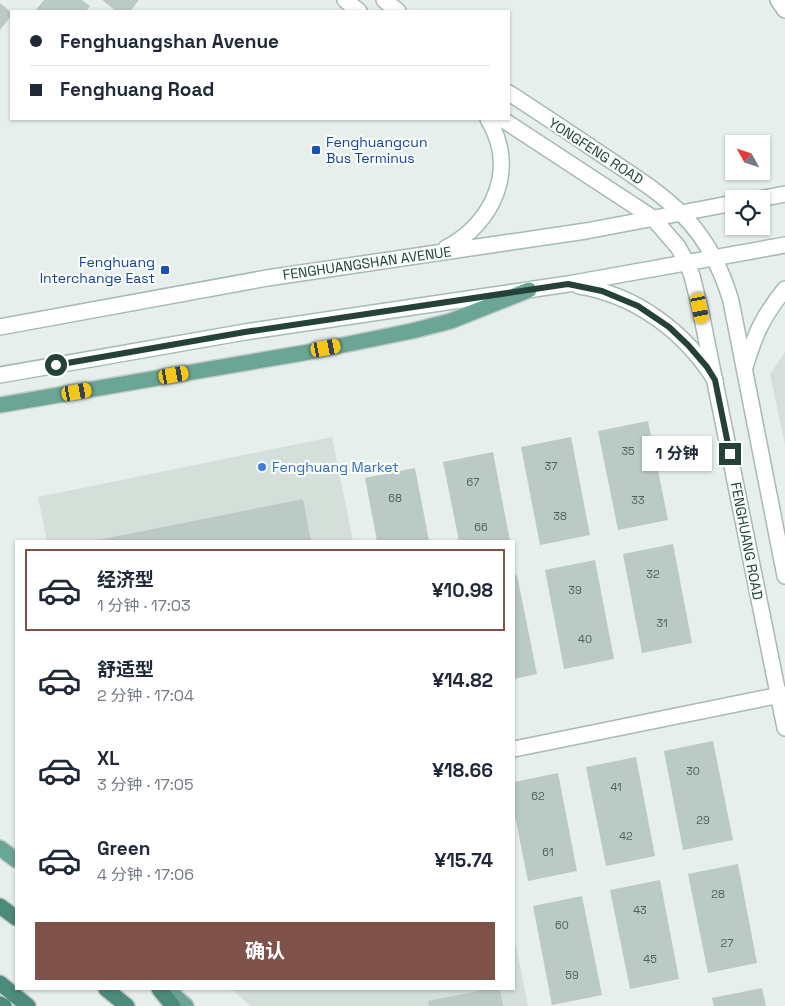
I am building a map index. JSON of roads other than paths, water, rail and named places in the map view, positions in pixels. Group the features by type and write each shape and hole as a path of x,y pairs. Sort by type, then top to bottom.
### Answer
{"highway":[{"path":"0,906 15,917"},
{"path":"0,983 28,1006"},
{"path":"107,990 127,1006"},
{"path":"159,990 173,1006"},
{"path":"0,1004 4,1006"}],"main road":[{"path":"345,0 358,10"},
{"path":"384,0 397,10"},
{"path":"778,0 785,10"},
{"name":"YONGFENG ROAD","path":"510,94 653,188 681,212"},
{"path":"438,253 473,230 488,210 498,188 502,165 501,146 498,136 489,120"},
{"name":"YONGFENG ROAD","path":"504,120 653,218"},
{"path":"770,197 785,194"},
{"name":"FENGHUANGSHAN AVENUE","path":"0,327 267,278 586,230 725,205"},
{"path":"681,212 700,234 715,258 731,301 785,576"},
{"name":"FENGHUANG ROAD","path":"653,218 678,246 696,290 782,694 785,728"},
{"path":"0,375 274,327 568,284 785,245"},
{"path":"568,284 602,291 650,313 669,327 688,345 707,367 715,380"},
{"path":"745,368 755,335 785,289"},
{"path":"0,405 299,354 412,331 451,321 529,290"},
{"path":"515,749 782,694"},
{"path":"0,848 15,859"},
{"path":"168,990 186,1006"}],"place":[{"name":"Fenghuangcun Bus Terminus","path":"316,150"},
{"name":"Fenghuang Interchange East","path":"165,270"},
{"name":"Fenghuang Market","path":"262,467"}]}
